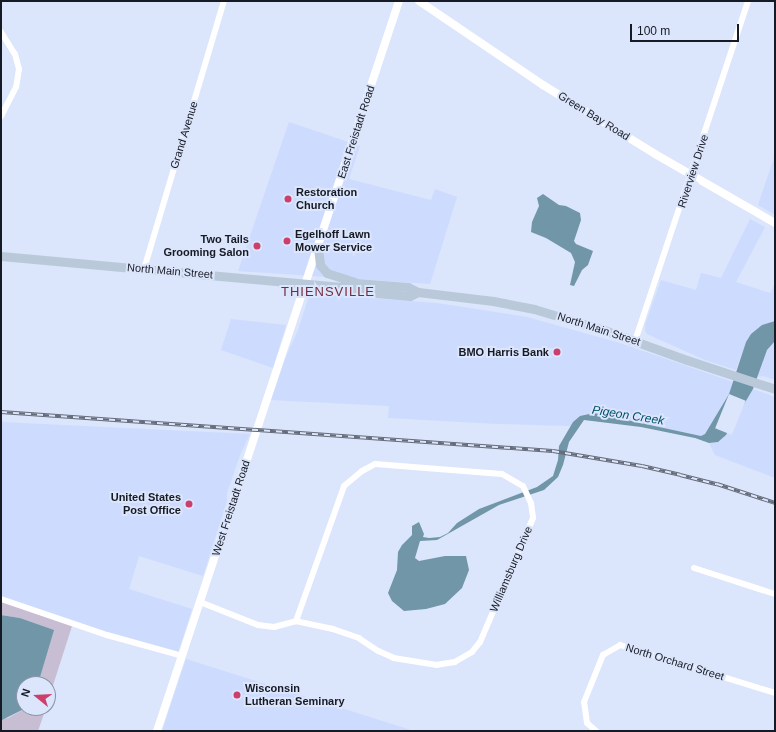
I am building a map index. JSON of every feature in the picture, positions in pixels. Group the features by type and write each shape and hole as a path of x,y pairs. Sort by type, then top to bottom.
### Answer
{"main road":[{"path":"318,248 320,264 327,273 356,283"},
{"name":"North Main Street","path":"1,256 339,287 354,291 410,296 418,292"},
{"name":"North Main Street","path":"339,287 356,283 408,287 418,292 493,301 534,309 635,341 775,389"}],"street":[{"name":"Grand Avenue","path":"144,269 224,1"},
{"name":"East Freistadt Road","path":"305,285 399,1"},
{"name":"Green Bay Road","path":"419,1 543,85 775,223"},
{"name":"Riverview Drive","path":"635,341 692,175 748,1"},
{"path":"1,32 15,54 19,69 16,88 1,116"},
{"name":"West Freistadt Road","path":"157,731 305,285"},
{"name":"Williamsburg Drive","path":"200,602 258,625 274,627 296,621 333,628 359,638 378,651 394,658 411,662 436,665 455,662 472,652 480,642 533,518 529,498 524,486 516,480 502,474 375,464 362,471 344,486 296,621"},
{"path":"694,568 775,594"},
{"path":"1,599 107,634 182,656"},
{"name":"North Orchard Street","path":"596,731 587,723 584,702 603,655 620,645 775,693"}],"shaded area":[{"path":"289,122 360,146 349,179 431,200 435,189 457,197 430,284 238,271"},
{"path":"775,155 775,215 758,205"},
{"path":"543,194 559,205 566,206 580,213 581,220 574,241 576,244 593,251 588,265 582,270 574,286 570,285 575,262 571,253 546,238 531,232 532,222 539,206 537,198"},
{"path":"750,219 765,227 736,282 770,293 775,284 775,321 762,325 751,334 746,342 736,370 705,360 647,334 645,331 645,325 661,280 696,290 701,273 721,278"},
{"path":"313,294 437,303 527,317 620,343 733,382 729,394 705,434 701,436 594,413 573,422 571,426 497,424 388,418 389,406 271,400 285,359 298,330 308,299"},
{"path":"231,319 286,325 273,368 221,350"},
{"path":"775,321 775,341 767,350 753,389 726,435 718,442 709,443 695,438 641,427 584,420 569,442 558,477 544,490 499,505 437,540 420,541 415,558 419,561 445,556 466,556 469,570 462,588 445,604 426,609 404,611 392,601 388,593 397,570 398,552 402,545 412,535 412,526 419,522 424,534 423,537 440,537 448,533 457,523 479,509 537,487 553,476 558,460 559,446 573,422 580,416 594,413 701,436 705,434 729,394 746,342 751,334 762,325"},
{"path":"775,341 775,380 763,376 757,377 767,350"},
{"path":"753,389 775,397 775,478 715,455 709,443 713,443 726,435"},
{"path":"1,422 250,434 240,455 227,493 227,501 203,576 139,556 129,589 192,609 177,656 1,599"},
{"path":"1,600 73,623 56,676 40,676 53,630 20,618 1,615"},
{"path":"1,615 20,618 54,630 40,676 16,676 16,713 2,720"},
{"name":"Wisconsin Lutheran Seminary","path":"186,659 414,731 162,731"},
{"path":"16,714 16,716 43,716 38,731 1,731 1,719 8,718"}],"pier":[{"path":"729,394 746,401 732,435 715,428"}],"railway":[{"path":"1,412 553,451 642,466 717,484 775,503"}],"place":[{"name":"Restoration Church","path":"288,199"},
{"name":"Egelhoff Lawn Mower Service","path":"287,241"},
{"name":"Two Tails Grooming Salon","path":"257,246"},
{"name":"BMO Harris Bank","path":"557,352"},
{"name":"United States Post Office","path":"189,504"},
{"name":"Wisconsin Lutheran Seminary","path":"237,695"}],"district":[{"name":"THIENSVILLE","path":"328,292"}],"water label":[{"name":"Pigeon Creek","path":"628,416"}]}
